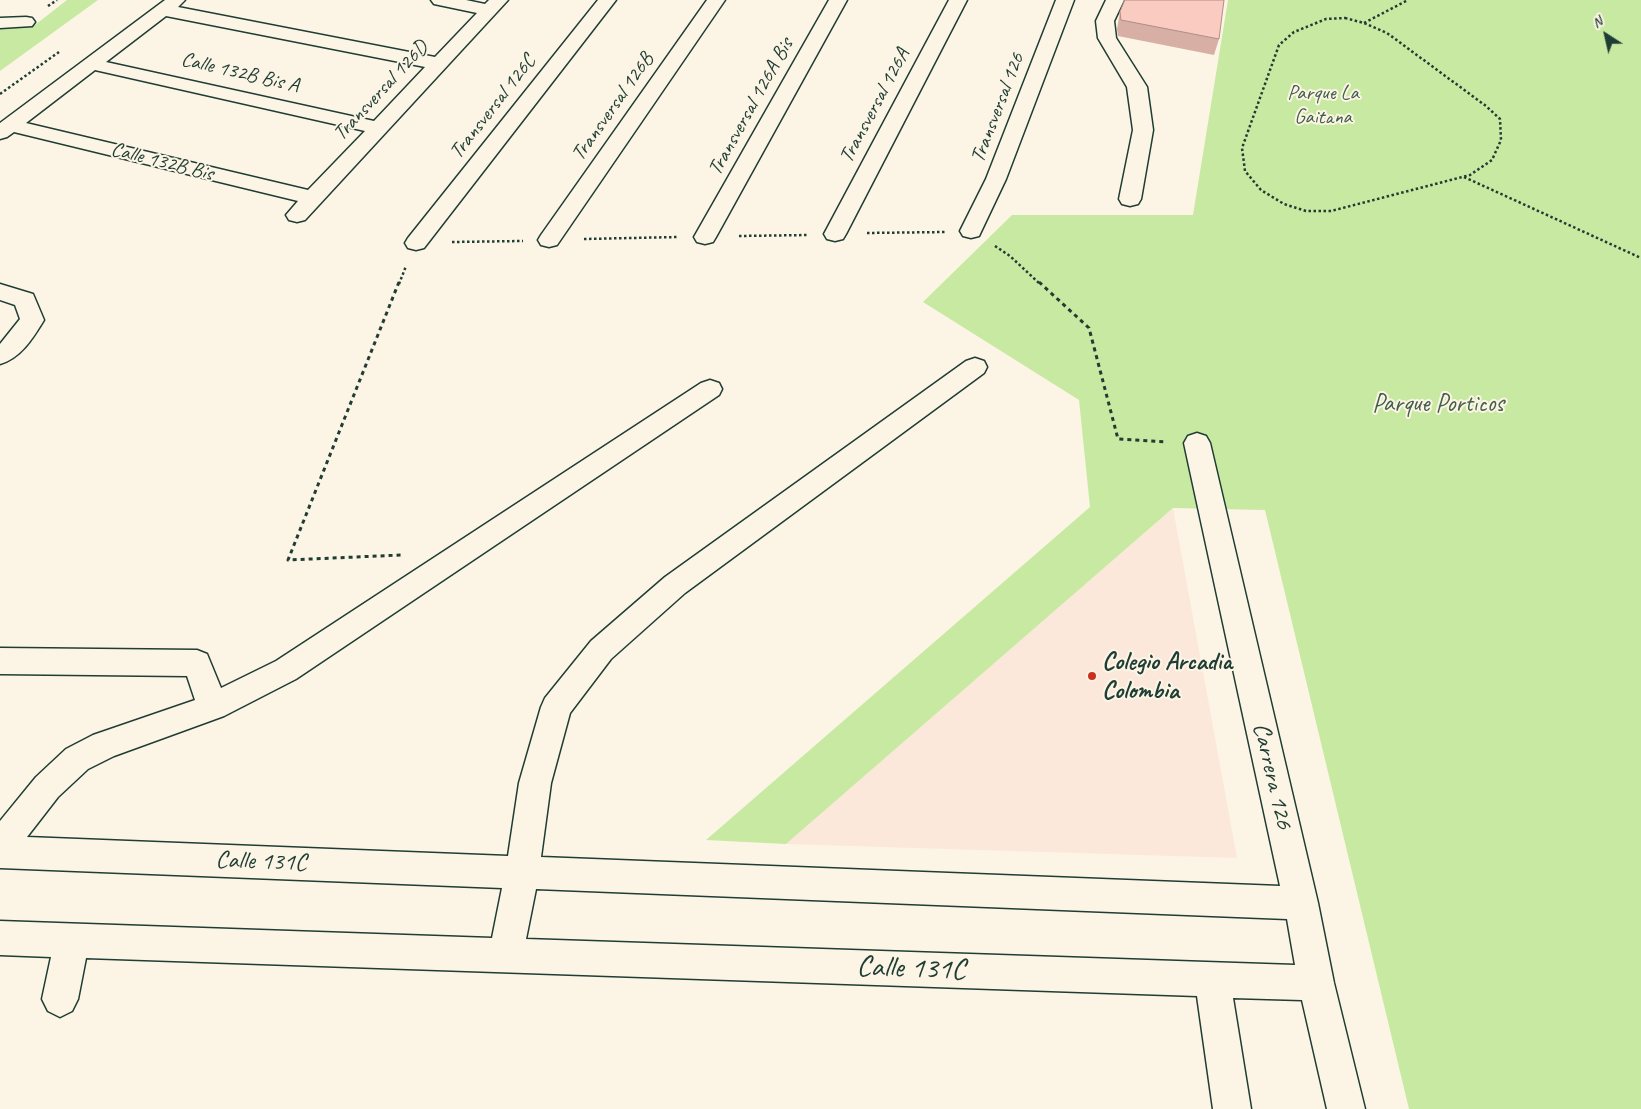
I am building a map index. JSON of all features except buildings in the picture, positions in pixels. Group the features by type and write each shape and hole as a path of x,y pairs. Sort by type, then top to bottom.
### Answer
{"street":[{"path":"440,0 494,5"},
{"name":"Transversal 126C","path":"416,243 607,0"},
{"name":"Transversal 126B","path":"549,240 716,0"},
{"name":"Transversal 126A Bis","path":"705,237 838,0"},
{"name":"Transversal 126A","path":"835,234 958,0"},
{"name":"Transversal 126","path":"971,231 996,179 1065,0"},
{"path":"1115,0 1104,21 1107,38 1137,87 1143,130 1130,199"},
{"path":"6,129 170,5 439,64"},
{"name":"Transversal 126D","path":"297,216 494,5"},
{"path":"0,24 26,22"},
{"name":"Calle 132B Bis A","path":"91,64 379,128"},
{"name":"Calle 132B Bis","path":"6,129 314,198"},
{"path":"0,292 25,300 32,320 12,348 0,356"},
{"path":"506,955 522,873 535,783 556,707 600,650 675,585 975,367"},
{"path":"0,847 47,787 76,759 104,745 213,707 286,670 710,389"},
{"name":"Carrera 126","path":"1197,443 1300,903 1316,983 1346,1109"},
{"path":"0,661 197,663 213,707"},
{"name":"Calle 131C","path":"0,852 1300,903"},
{"name":"Calle 131C","path":"0,938 1316,983"},
{"path":"60,1000 72,940"},
{"path":"1212,979 1232,1109"}],"path":[{"path":"1364,23 1408,0"},
{"path":"1345,18 1364,23 1387,33 1438,68 1486,106 1500,119 1501,140 1492,160 1464,177 1331,211 1306,211 1284,204 1261,190 1245,171 1242,148 1278,46 1294,32 1326,19 1345,18"},
{"path":"1464,177 1641,258"},
{"path":"971,231 1010,256 1089,328 1118,439 1197,443"},
{"path":"404,555 288,560 416,243"}],"shaded area":[{"name":"Colegio Arcadia Colombia","path":"1173,508 1237,858 786,844"}],"green space":[{"path":"67,0 98,0 0,71 0,29 35,25"},
{"name":"Parque Porticos","path":"1228,0 1641,0 1641,1109 1409,1109 1265,510 1173,508 786,844 706,840 1090,507 1079,400 923,302 1012,215 1193,215"}],"place":[{"name":"Colegio Arcadia Colombia","path":"1092,676"}],"park label":[{"name":"Parque La Gaitana","path":"1323,105"}]}
